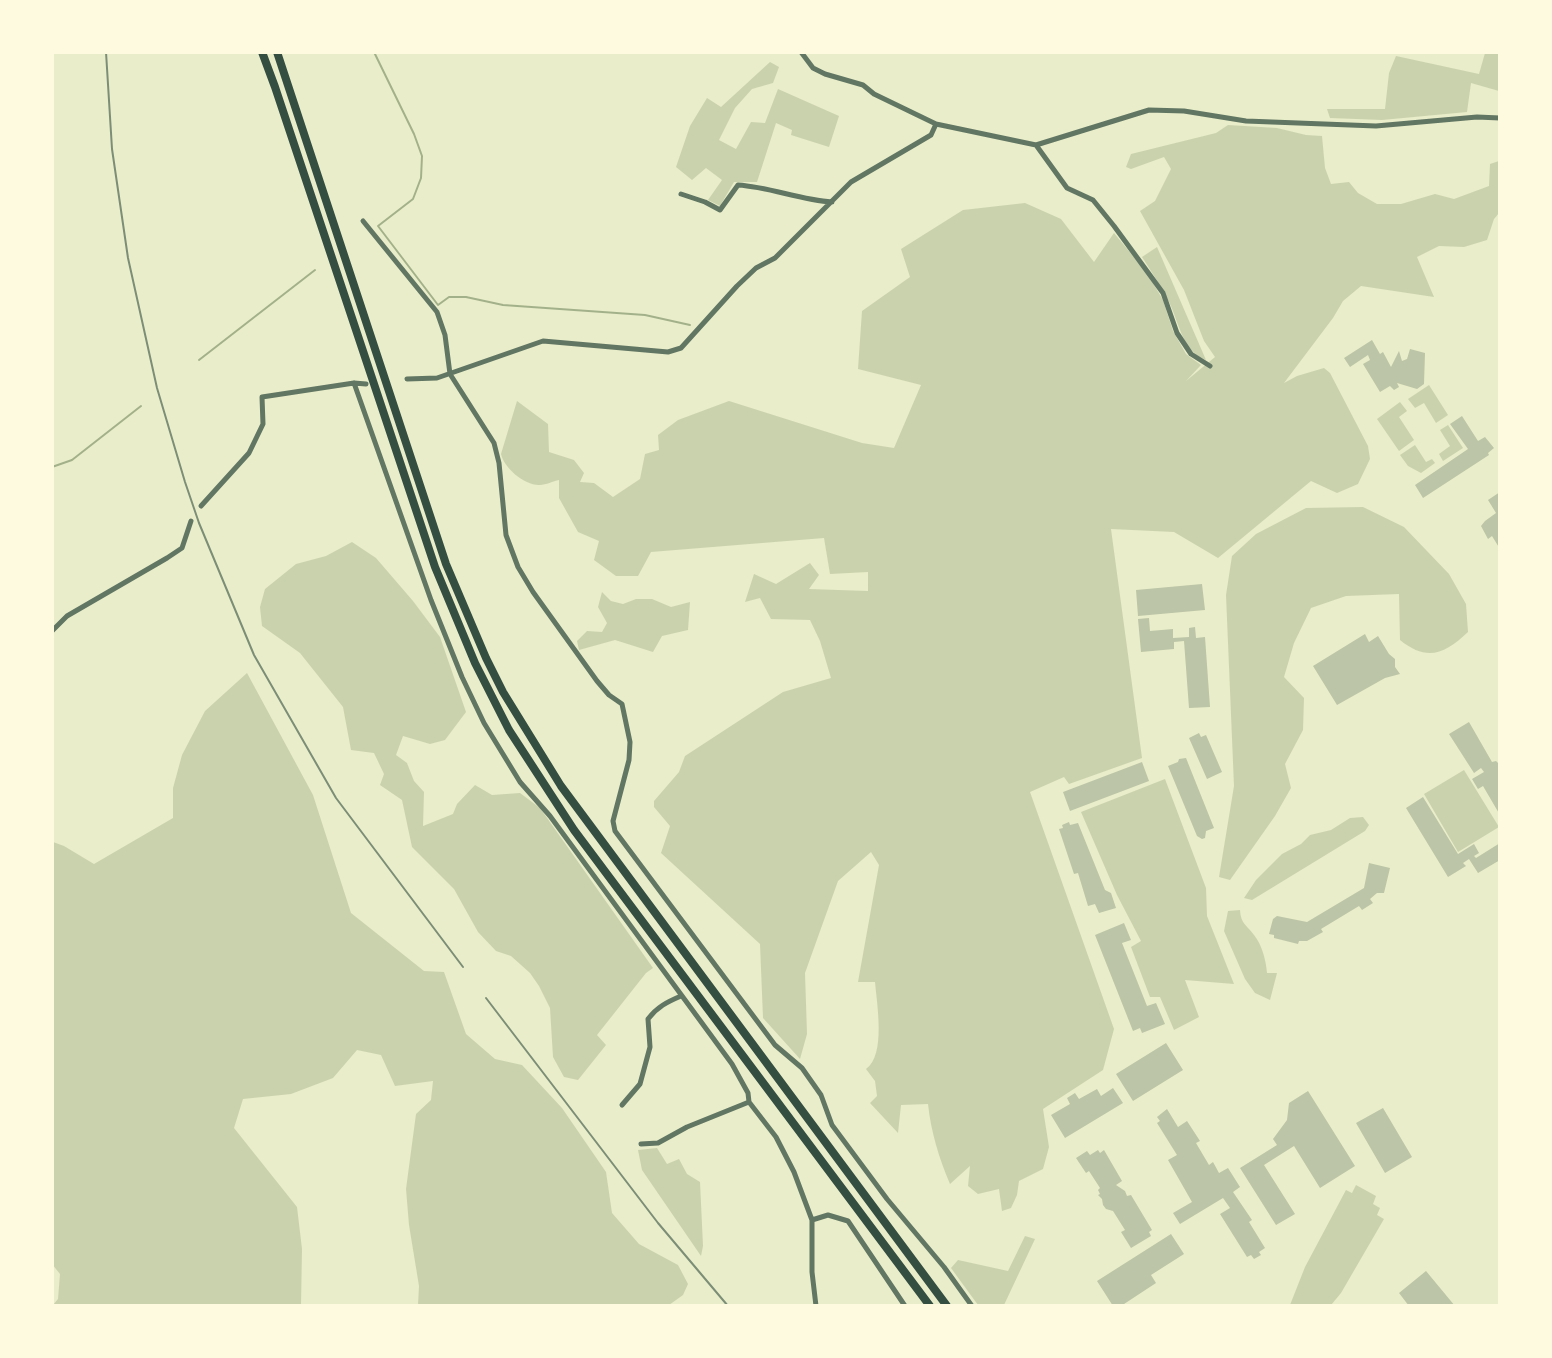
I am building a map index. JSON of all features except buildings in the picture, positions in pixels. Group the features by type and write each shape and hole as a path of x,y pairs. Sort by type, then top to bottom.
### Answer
{"highway":[{"path":"262,52 435,567 475,663 509,730 574,830 927,1303"},
{"path":"277,52 446,564 503,692 561,786 946,1305"}],"street":[{"path":"801,52 813,68 825,74 863,85 874,93 936,124 1036,145 1149,110 1184,111 1246,122 1376,126 1477,117 1500,118"},
{"path":"407,379 437,378 543,341 668,352 681,348 756,267 775,258 851,182 931,135 936,124"},
{"path":"1036,145 1067,188 1093,200 1114,226 1163,294 1177,333 1191,354 1210,366"},
{"path":"681,194 720,210 738,185 770,189 816,201 832,202"},
{"path":"363,221 437,312 445,335 450,374 494,443 499,463 506,535 518,567 533,592 597,681 609,695 622,704 630,742 629,760 613,821 615,831 775,1045 801,1068 821,1095 832,1125 887,1199 944,1267 972,1305"},
{"path":"354,383 431,600 462,677 484,723 520,782 550,816 732,1064 747,1093 749,1102 776,1137 794,1172 812,1220 812,1272 816,1305"},
{"path":"201,506 249,453 263,424 262,397 354,383 366,384"},
{"path":"52,631 67,616 182,548 191,521"},
{"path":"622,1105 640,1084 650,1047 648,1019 666,1002 681,996"},
{"path":"640,1144 658,1143 687,1127 749,1102"},
{"path":"812,1220 828,1215 848,1221 905,1305"}],"green space":[{"path":"1485,53 1499,53 1499,91 1471,83 1467,112 1382,120 1330,118 1327,109 1385,109 1389,73 1396,56 1479,74"},
{"path":"770,62 779,67 773,83 752,89 735,108 719,140 736,149 751,122 765,123 778,89 839,116 829,147 791,135 792,130 776,123 757,182 734,182 720,206 708,200 722,180 706,168 692,180 676,167 690,126 707,98 721,107"},
{"path":"1228,125 1277,128 1306,135 1322,136 1325,168 1331,184 1349,182 1358,193 1377,204 1401,204 1435,194 1454,199 1489,186 1490,164 1499,161 1499,213 1494,219 1487,240 1464,247 1439,246 1417,257 1434,297 1361,286 1343,301 1333,318 1284,383 1297,376 1324,368 1330,373 1368,446 1370,459 1358,484 1337,493 1311,481 1218,558 1174,532 1111,529 1142,758 1069,784 1064,777 1030,792 1114,1029 1103,1070 1043,1109 1049,1147 1043,1169 1019,1181 1017,1195 1011,1208 1002,1211 999,1189 978,1194 968,1186 970,1166 950,1184 936,1145 928,1104 901,1105 898,1133 870,1103 877,1096 875,1081 866,1069 876,1053 878,1041 875,982 858,982 879,865 871,852 838,881 805,973 807,1034 800,1059 763,1018 760,944 661,853 670,826 654,807 654,801 679,772 685,756 783,692 831,678 820,641 810,620 771,619 760,598 745,602 754,574 776,584 810,563 819,575 809,589 868,591 868,572 830,574 824,538 651,552 638,576 616,576 594,560 599,541 578,532 559,498 559,480 542,485 528,483 506,465 501,454 517,401 548,424 549,452 574,460 584,473 580,482 594,483 613,497 640,479 645,454 659,450 658,435 678,420 729,401 862,443 894,448 921,385 858,369 862,311 910,277 901,249 963,210 1025,203 1061,219 1094,262 1114,233 1147,273 1163,300 1173,331 1186,354 1201,365 1186,381 1215,357 1204,341 1184,290 1140,211 1155,201 1171,169 1164,157 1131,169 1126,167 1131,154 1216,133"},
{"path":"1157,247 1206,360 1198,356 1186,343 1169,302 1142,257"},
{"path":"1429,385 1448,415 1436,423 1424,403 1415,408 1408,399"},
{"path":"1400,402 1407,411 1399,417 1414,440 1399,451 1377,419"},
{"path":"1448,425 1463,448 1443,461 1439,454 1450,446 1440,430"},
{"path":"1415,445 1426,462 1432,459 1435,463 1421,473 1408,466 1400,455"},
{"path":"1363,507 1404,527 1449,574 1466,604 1468,632 1460,640 1443,650 1427,653 1410,647 1400,640 1399,594 1346,596 1311,608 1294,643 1284,677 1304,698 1303,730 1285,764 1291,788 1275,816 1230,880 1219,877 1234,786 1226,595 1232,556 1256,534 1306,508"},
{"path":"352,542 376,558 440,637 466,712 445,740 430,744 403,736 396,755 407,763 414,781 424,792 423,826 453,814 457,804 475,785 492,795 520,793 540,808 653,968 646,973 597,1035 606,1045 578,1080 564,1077 553,1057 550,1008 530,973 511,956 496,951 478,932 454,889 412,847 402,800 380,785 384,774 374,753 351,750 343,707 300,653 262,626 260,607 265,589 296,564 326,556"},
{"path":"602,592 611,601 623,604 636,599 652,599 671,607 690,602 688,630 662,636 653,652 615,640 579,650 577,641 587,631 602,632 607,623 598,607"},
{"path":"247,673 313,795 351,913 424,971 444,972 466,1034 495,1059 522,1065 562,1108 606,1172 612,1213 639,1244 678,1265 688,1284 683,1295 669,1305 418,1305 419,1286 409,1225 406,1189 416,1114 431,1100 433,1081 395,1086 381,1055 357,1050 333,1078 291,1094 243,1099 234,1128 297,1207 302,1249 301,1305 53,1305 58,1299 60,1274 52,1264 53,842 94,864 173,818 173,788 182,755 205,711"},
{"path":"1464,770 1499,827 1458,852 1424,794"},
{"path":"1165,779 1206,888 1207,916 1234,984 1185,980 1199,1017 1174,1030 1160,997 1150,997 1131,947 1141,941 1117,895 1081,812"},
{"path":"1363,817 1369,825 1365,831 1252,900 1244,898 1256,880 1282,854 1301,844 1310,835 1331,830 1350,818"},
{"path":"1240,910 1243,921 1261,948 1267,973 1277,973 1270,1000 1255,993 1245,979 1224,931 1228,911"},
{"path":"657,1148 667,1164 679,1159 687,1174 700,1182 703,1246 701,1256 642,1170 638,1150"},
{"path":"1356,1185 1376,1196 1373,1204 1380,1208 1377,1215 1384,1219 1341,1293 1331,1305 1290,1305 1305,1267 1346,1190 1352,1193"},
{"path":"1025,1236 1035,1239 1004,1305 978,1305 951,1268 958,1260 1008,1271"}],"waterway":[{"path":"374,52 414,134 422,156 421,178 413,199 378,226 438,305 449,297 466,297 503,305 645,315 690,325"},
{"path":"199,360 315,270"},
{"path":"52,467 72,460 141,406"}],"railway":[{"path":"106,52 112,149 128,258 157,388 199,523 254,655 336,798 463,967"},
{"path":"486,998 658,1223 728,1306"}]}
